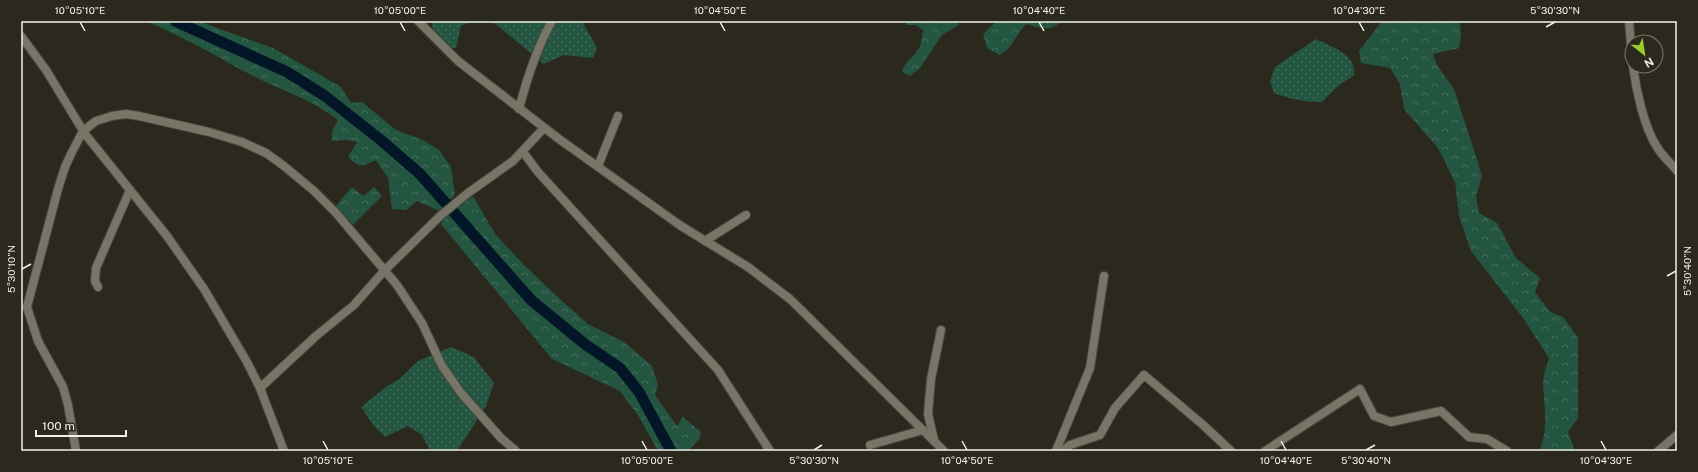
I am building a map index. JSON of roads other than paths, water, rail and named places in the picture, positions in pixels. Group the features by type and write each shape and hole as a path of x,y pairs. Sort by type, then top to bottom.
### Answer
{"street":[{"path":"418,21 458,61 544,128 681,226 748,267 790,299 944,451"},
{"path":"519,109 530,68 542,38 552,21"},
{"path":"1629,21 1630,34"},
{"path":"21,36 46,70 83,131 186,261 247,362 260,388 284,451"},
{"path":"1634,74 1639,99 1657,147 1677,172"},
{"path":"76,451 63,386 38,341 27,307 65,167 83,131 102,118 126,114 209,132 242,142 272,158 314,191 336,214 409,301 442,366 461,393 501,438 516,451"},
{"path":"598,166 618,116"},
{"path":"260,388 316,336 354,305 384,271 440,216 523,152 544,128"},
{"path":"523,152 538,172 718,370 770,451"},
{"path":"98,286 94,275 96,268 130,190"},
{"path":"705,241 746,216"},
{"path":"1056,451 1090,368 1104,276"},
{"path":"934,441 928,414 931,379 940,330"},
{"path":"1063,451 1070,445 1100,435 1115,408 1144,375 1202,424 1231,451"},
{"path":"1265,451 1360,389 1374,416 1391,422 1441,411 1469,437 1487,439 1507,451"},
{"path":"870,445 923,430"},
{"path":"1658,451 1677,435"}],"waterway":[{"path":"175,21 287,72 325,96 382,141 420,174 531,300 586,345 620,368 639,392 671,451"}]}
